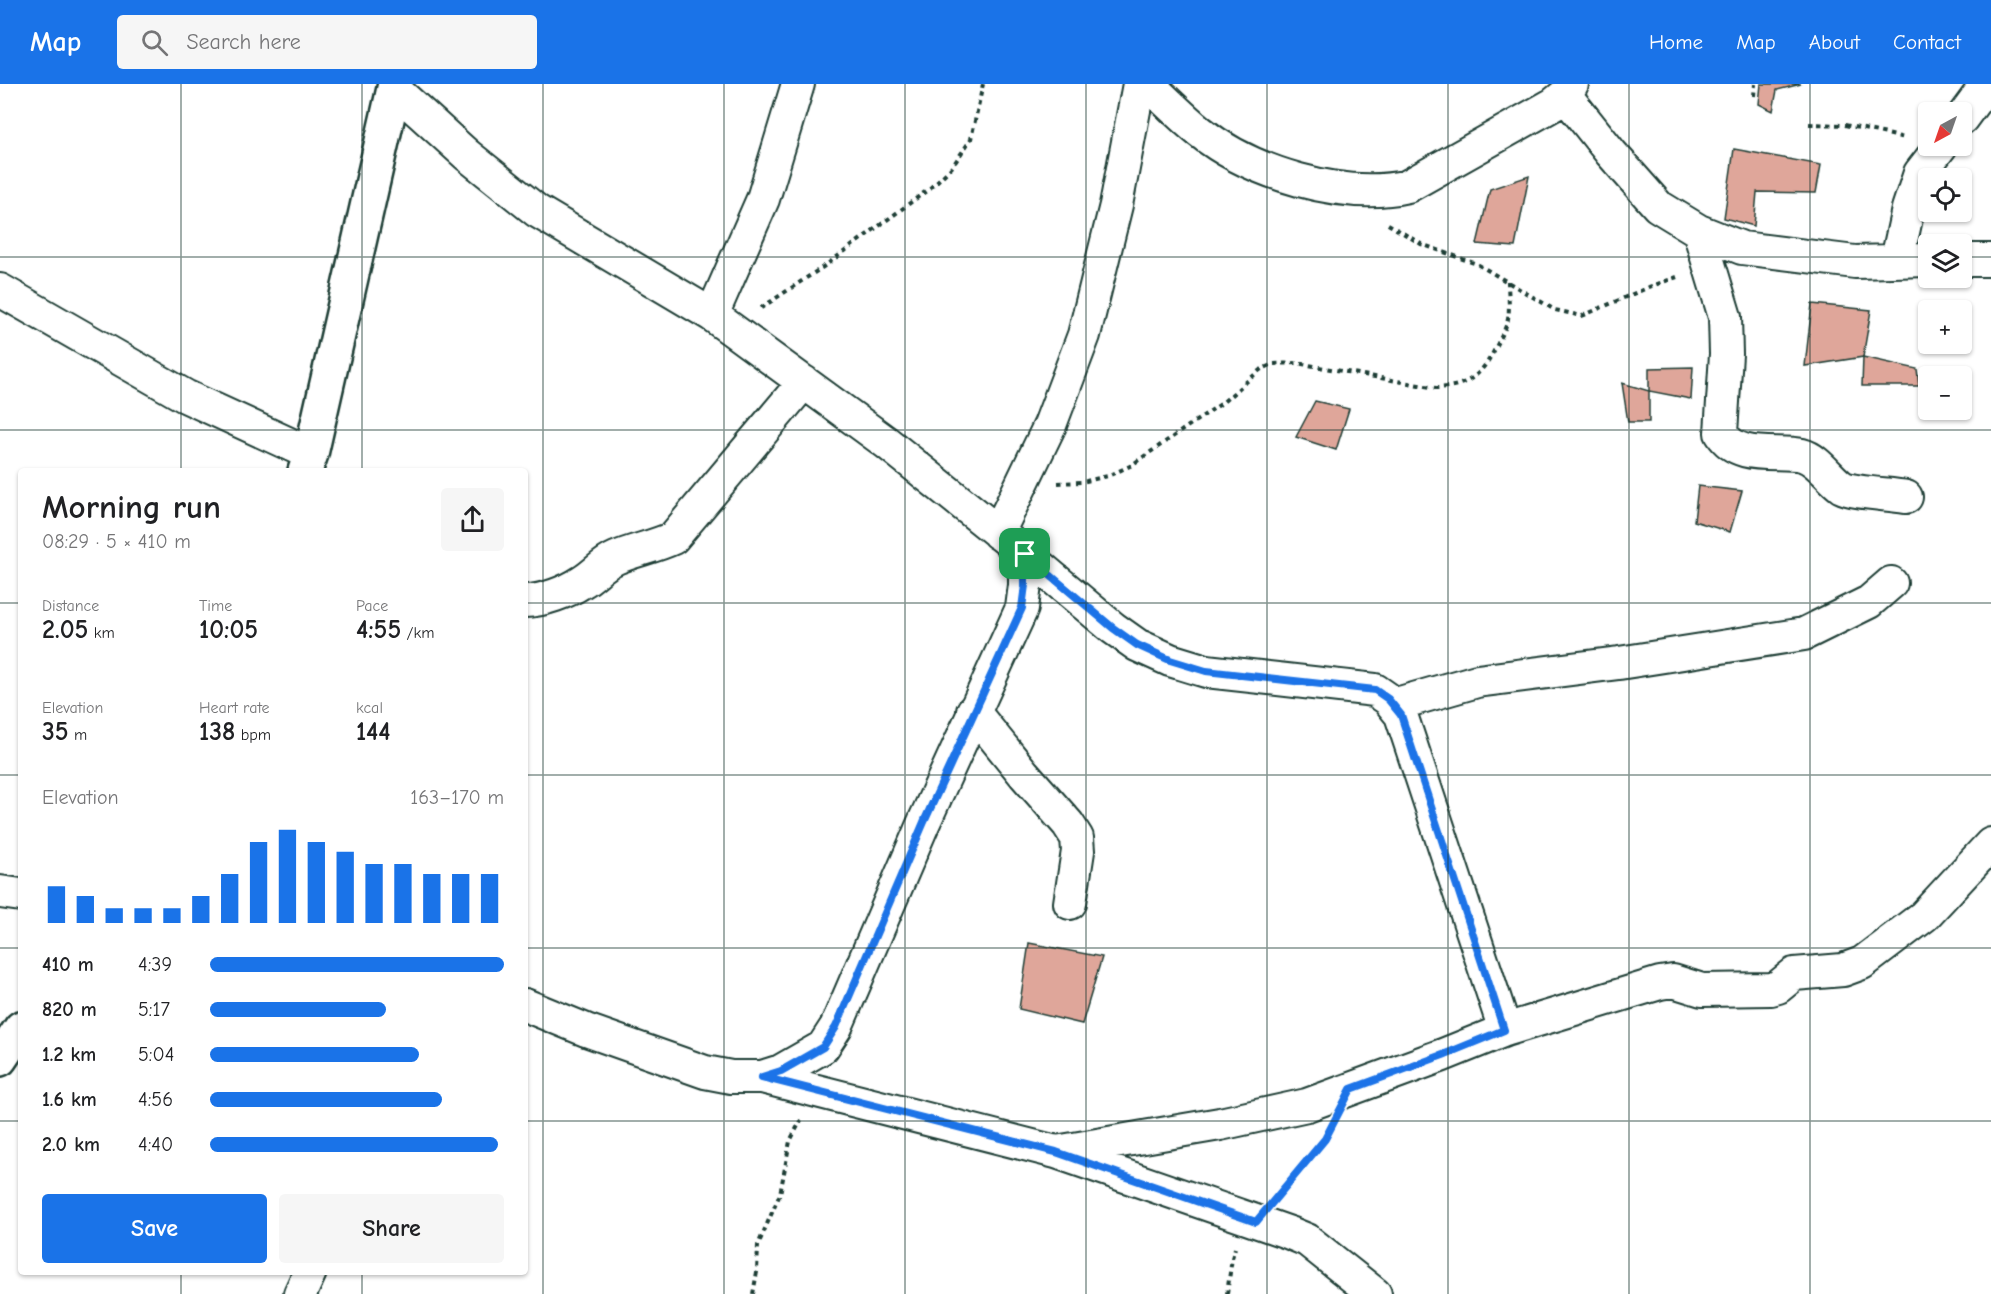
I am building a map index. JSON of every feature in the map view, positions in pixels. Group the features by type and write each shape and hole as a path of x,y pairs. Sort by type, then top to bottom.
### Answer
{"street":[{"path":"722,322 798,84"},
{"path":"998,533 1050,425 1084,335 1116,205 1139,84"},
{"path":"1148,84 1200,132 1245,159 1325,187 1373,190 1408,186 1554,104 1569,89 1611,153 1658,206 1699,231 1742,248 1855,262 1918,260"},
{"path":"1972,104 1987,84"},
{"path":"394,86 467,156 537,211 722,322 887,443 1113,628 1137,645 1170,660 1206,671 1375,690 1383,694 1401,715 1504,1030"},
{"path":"0,290 185,396 308,463 394,86"},
{"path":"1897,260 1908,209 1920,173 1933,156"},
{"path":"1699,231 1725,317 1726,354 1721,433 1725,439 1742,450 1804,456 1851,491 1906,497"},
{"path":"1972,260 1991,260"},
{"path":"528,600 554,595 582,582 604,564 616,558 672,538 804,382"},
{"path":"762,1077 781,1071 823,1047 830,1039 973,711 1022,608 1025,554"},
{"path":"1394,705 1477,681 1620,663 1804,634 1869,602 1891,583"},
{"path":"973,711 1077,837 1078,851 1070,903"},
{"path":"1056,1152 1220,1124 1296,1107 1443,1055 1504,1030 1668,982 1702,990 1772,989 1794,974 1843,970 1862,963 1924,916 1991,844"},
{"path":"0,892 18,895"},
{"path":"528,1006 586,1030 705,1072 731,1077 762,1077 1056,1152 1307,1240 1375,1294"},
{"path":"0,1059 18,1032"},
{"path":"300,1294 309,1275"}],"path":[{"path":"722,322 826,265 929,189 952,167 971,138 983,84"},
{"path":"1755,84 1755,96"},
{"path":"1809,124 1845,125 1908,138"},
{"path":"1380,219 1421,244 1477,264 1556,310 1582,316 1649,287 1710,266"},
{"path":"1022,485 1082,482 1108,476 1130,466 1222,403 1260,370 1273,364 1297,363 1436,388 1452,388 1478,375 1488,363 1502,336 1508,318 1508,281"},
{"path":"1227,1294 1232,1257 1239,1240 1325,1139 1351,1089"},
{"path":"753,1294 758,1245 780,1194 790,1141 819,1092"}],"building":[{"path":"1761,84 1801,84 1777,90 1773,111 1759,104"},
{"path":"1734,149 1821,165 1816,193 1757,192 1754,226 1724,218"},
{"path":"1529,176 1515,247 1477,244 1490,189"},
{"path":"1812,304 1871,310 1863,357 1805,366"},
{"path":"1863,357 1917,369 1918,386 1862,386"},
{"path":"1693,367 1691,399 1649,391 1649,368"},
{"path":"1622,383 1649,391 1649,422 1628,422"},
{"path":"1315,401 1349,409 1336,450 1296,437"},
{"path":"1698,486 1742,491 1730,532 1694,521"},
{"path":"1029,943 1102,957 1082,1024 1019,1009"}],"route":[{"path":"1025,554 1113,628 1137,645 1170,660 1206,671 1375,690 1388,699 1401,715 1504,1030 1351,1089 1325,1139 1256,1222 1056,1152 762,1077 781,1071 823,1047 830,1039 973,711 1022,608 1025,554"}]}
